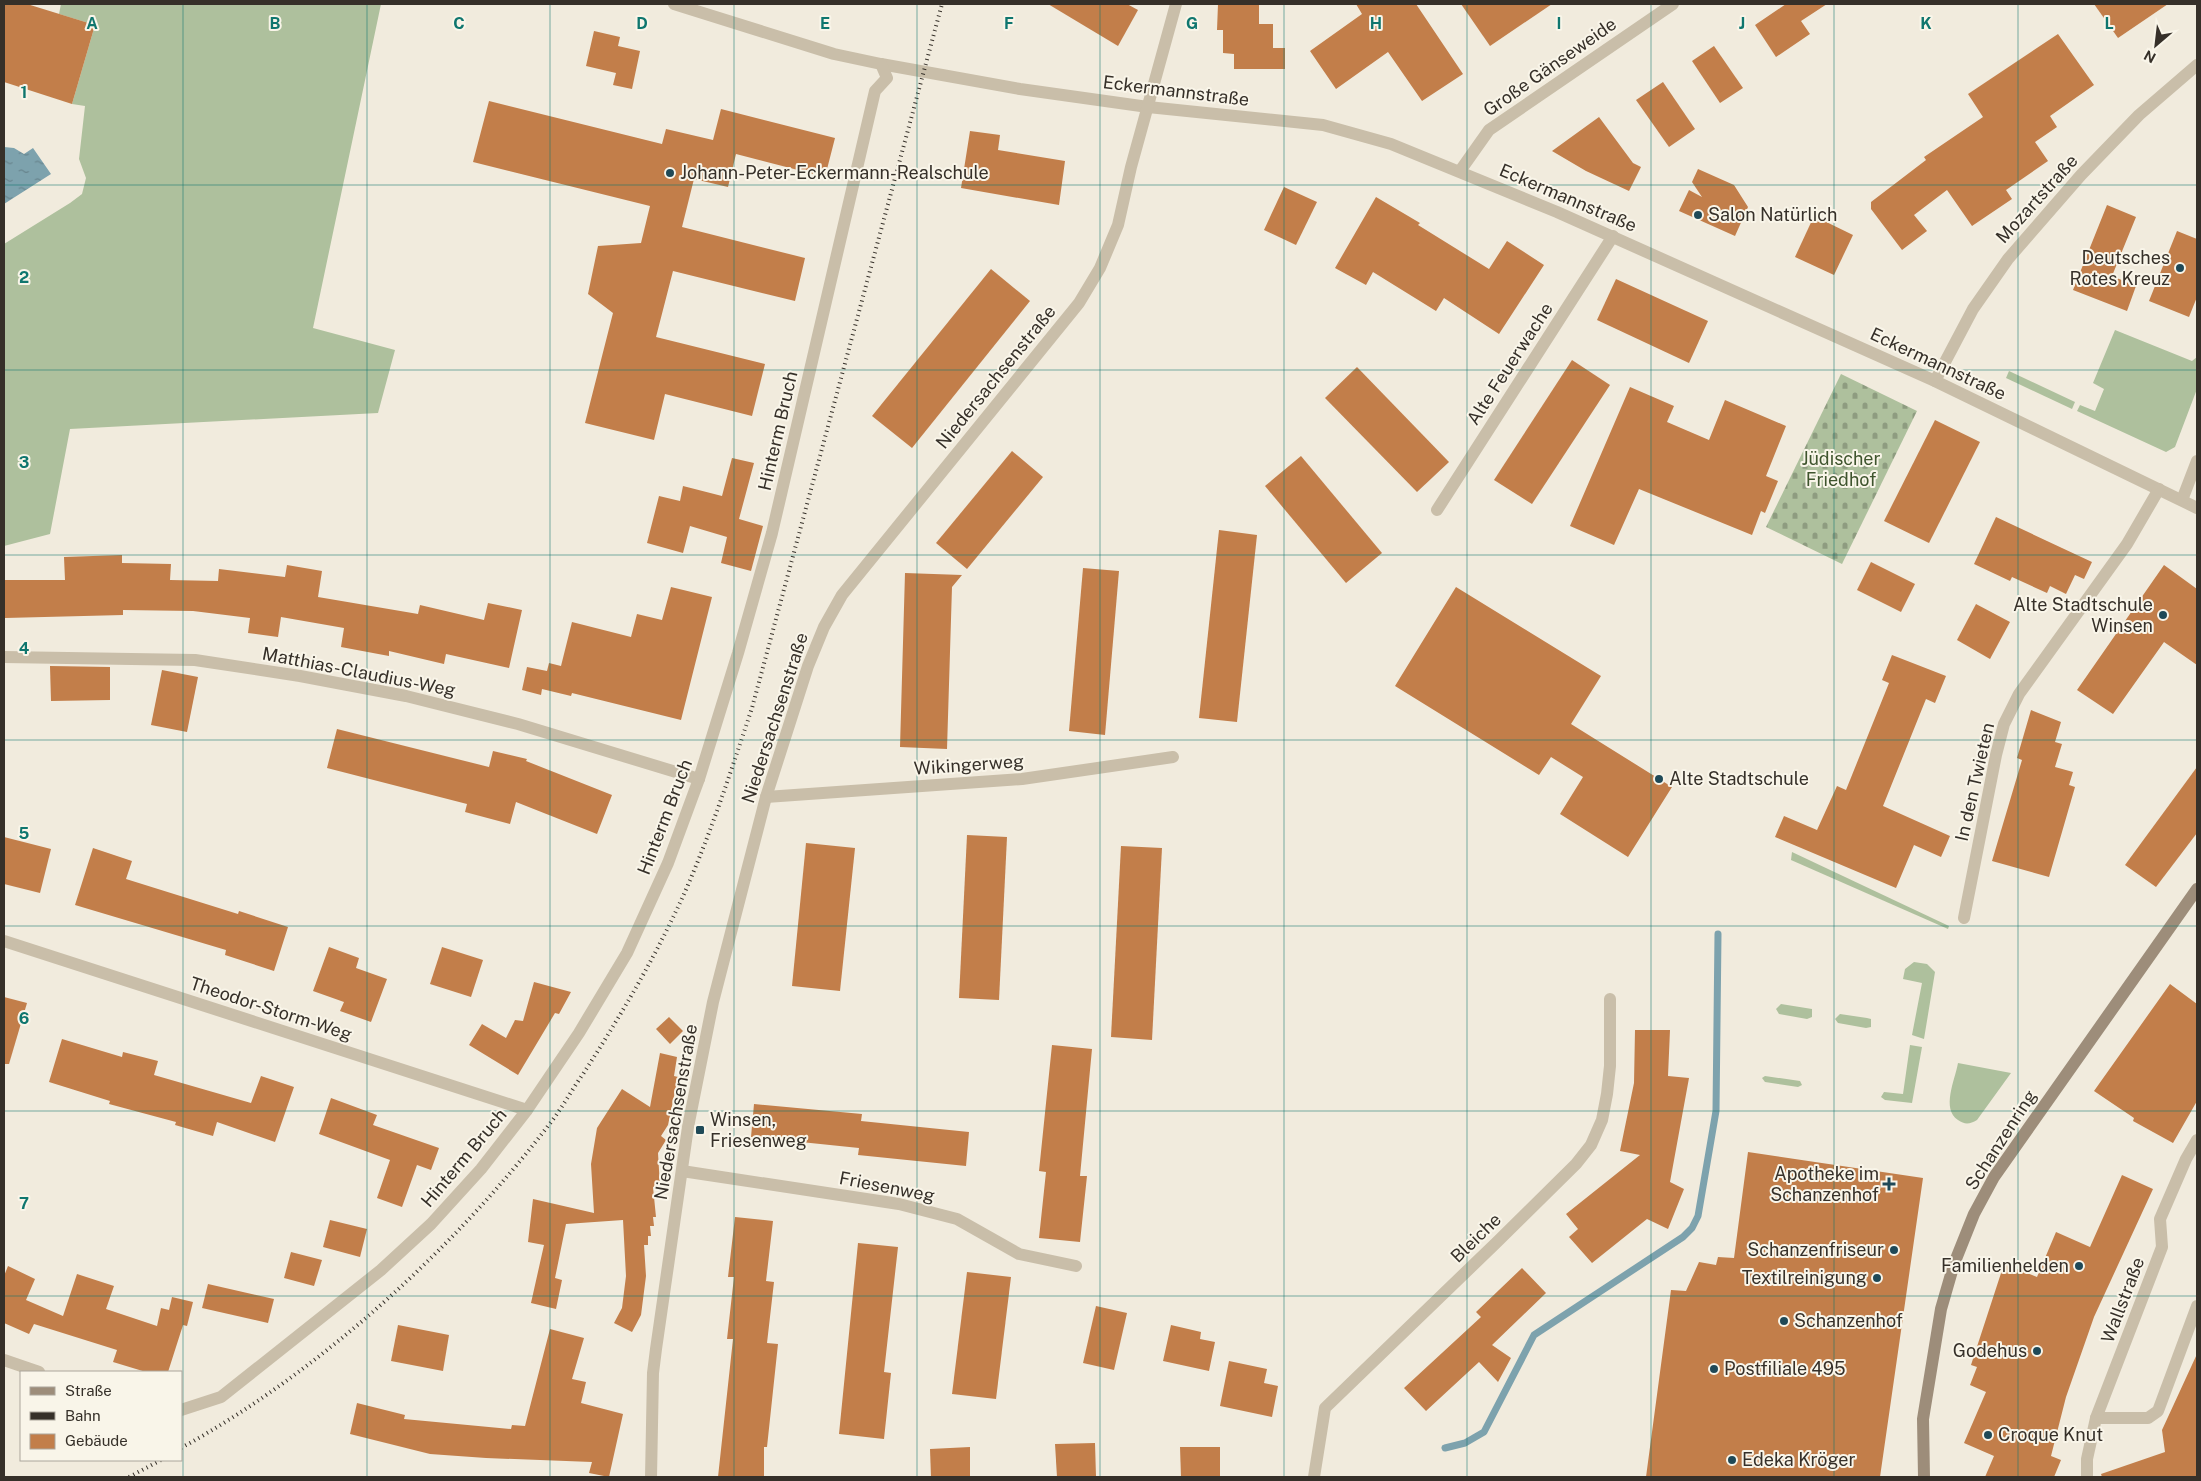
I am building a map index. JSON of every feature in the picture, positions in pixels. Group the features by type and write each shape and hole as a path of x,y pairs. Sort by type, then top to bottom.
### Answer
{"main road":[{"name":"Schanzenring","path":"1924,1477 1923,1419 1939,1317 1954,1264 1974,1214 1994,1177 2197,889"}],"street":[{"name":"Eckermannstraße","path":"674,4 713,10 834,54 881,64 1020,89 1148,107 1323,125 1391,144 1613,236 1935,381 2197,508"},
{"name":"Niedersachsenstraße","path":"651,1477 653,1373 688,1127 718,982 766,797 808,666 824,627 842,595 1079,303 1100,268 1118,225 1131,167 1176,4"},
{"name":"Große Gänseweide","path":"1460,171 1489,130 1673,4"},
{"name":"Hinterm Bruch","path":"182,1410 221,1397 381,1270 437,1217 481,1168 526,1110 579,1033 627,953 668,863 699,779 738,653 772,533 875,91 887,78 881,64"},
{"name":"Mozartstraße","path":"1935,381 1973,309 2008,259 2081,175 2139,115 2197,66"},
{"name":"Alte Feuerwache","path":"1437,510 1613,236"},
{"path":"2182,500 2197,461"},
{"name":"In den Twieten","path":"1964,918 1996,755 2004,724 2019,694 2127,544 2159,489"},
{"name":"Matthias-Claudius-Weg","path":"4,658 195,660 300,676 406,696 518,724 699,779"},
{"name":"Wikingerweg","path":"766,797 1022,779 1173,757"},
{"name":"Theodor-Storm-Weg","path":"4,941 526,1110"},
{"name":"Bleiche","path":"1314,1477 1325,1408 1576,1164 1591,1145 1602,1120 1607,1094 1610,1066 1610,999"},
{"name":"Wallstraße","path":"2087,1477 2087,1459 2096,1418 2162,1247 2160,1220 2186,1159 2197,1140"},
{"name":"Friesenweg","path":"682,1170 899,1204 957,1219 1019,1254 1076,1266"},
{"path":"2096,1418 2148,1418 2158,1411 2197,1306"},
{"path":"4,1360 36,1371"}],"green space":[{"path":"61,4 381,4 313,328 395,350 378,413 70,429 50,534 4,546 4,244 82,194 86,178 79,159 85,106 72,104 95,25 59,14"},
{"path":"2115,330 2192,361 2197,357 2197,389 2175,447 2166,452 2077,411 2080,405 2095,411 2104,389 2093,383"},
{"path":"2009,371 2075,402 2072,409 2006,378"},
{"name":"Jüdischer Friedhof","path":"1841,374 1917,411 1842,564 1766,527"},
{"path":"1792,852 1949,926 1948,929 1791,860"},
{"path":"1914,962 1927,964 1935,972 1924,1039 1912,1035 1922,983 1903,979 1905,969"},
{"path":"1781,1004 1812,1009 1812,1017 1807,1019 1779,1014 1776,1009"},
{"path":"1840,1014 1871,1019 1871,1027 1866,1028 1838,1023 1835,1019"},
{"path":"1910,1045 1922,1047 1912,1103 1885,1100 1881,1097 1884,1092 1903,1094"},
{"path":"1958,1063 2011,1073 1977,1120 1970,1123 1963,1123 1958,1120 1950,1109 1950,1094"},
{"path":"1765,1076 1800,1081 1802,1085 1798,1087 1765,1082 1762,1078"}],"water":[{"path":"4,147 14,148 24,154 33,148 51,174 4,204"}],"building":[{"path":"4,4 27,4 95,25 72,104 4,82"},
{"path":"1048,4 1127,4 1138,10 1118,46"},
{"path":"1218,4 1259,4 1259,24 1273,24 1273,48 1285,48 1285,69 1234,69 1234,54 1223,53 1223,30 1217,30"},
{"path":"1356,4 1416,4 1463,74 1422,101 1388,52 1336,89 1310,51 1362,14"},
{"path":"1461,4 1552,4 1490,46"},
{"path":"1786,4 1827,4 1801,21 1810,34 1776,57 1755,25"},
{"path":"2094,4 2168,4 2118,38"},
{"path":"594,31 620,37 618,46 640,51 632,89 613,85 616,73 586,66"},
{"path":"2058,34 2094,85 2050,116 2057,127 2035,142 2048,161 2006,190 2012,199 1972,226 1947,190 1914,215 1927,231 1902,250 1871,209 1871,202 1926,160 1924,157 1983,117 1968,94"},
{"path":"1714,46 1743,88 1720,103 1692,61"},
{"path":"1663,82 1695,129 1669,147 1636,100"},
{"path":"489,101 662,144 666,129 713,140 721,109 835,138 825,177 736,154 728,187 694,179 682,227 805,258 795,301 673,271 656,337 765,364 752,416 665,394 654,440 585,423 613,313 588,294 598,246 641,243 650,206 473,162"},
{"path":"1599,117 1633,163 1641,167 1629,191 1586,171 1552,151"},
{"path":"970,131 1000,135 998,150 1065,161 1059,205 961,188"},
{"path":"1698,169 1734,185 1748,207 1735,236 1679,211 1689,190 1702,197 1692,182"},
{"path":"1284,187 1317,202 1296,245 1264,230"},
{"path":"1376,197 1420,223 1418,225 1489,269 1507,241 1544,265 1499,334 1444,298 1436,311 1373,272 1366,285 1335,268"},
{"path":"2107,205 2136,217 2112,276 2136,286 2127,311 2073,290"},
{"path":"1814,216 1853,235 1834,275 1795,257"},
{"name":"Deutsches Rotes Kreuz","path":"2177,231 2197,239 2197,297 2189,317 2149,301"},
{"path":"991,269 1030,301 912,448 872,416"},
{"path":"1616,279 1708,321 1689,363 1597,320"},
{"path":"1572,360 1610,385 1532,504 1494,480"},
{"path":"1357,367 1449,462 1417,492 1325,398"},
{"path":"1630,387 1674,406 1667,422 1709,440 1725,400 1786,426 1766,476 1778,481 1765,513 1761,511 1752,535 1639,489 1614,545 1570,526"},
{"path":"1935,420 1980,442 1929,543 1884,521"},
{"path":"1012,451 1043,477 967,569 936,543"},
{"path":"1301,456 1382,553 1346,583 1265,486"},
{"path":"732,458 754,463 739,519 763,526 751,571 721,563 727,537 690,526 683,553 647,543 659,496 680,501 683,486 722,496"},
{"path":"1996,517 2092,562 2084,579 2075,575 2066,594 2050,586 2047,593 2012,577 2010,581 1974,564"},
{"path":"1219,530 1257,535 1237,722 1199,718"},
{"path":"122,555 122,563 171,564 170,580 218,581 219,569 285,577 287,565 322,571 318,597 418,614 420,605 484,620 488,603 522,610 509,668 446,654 444,664 389,651 389,656 341,647 344,628 281,617 278,637 248,633 250,618 193,611 123,610 123,615 5,618 5,580 65,580 64,557"},
{"path":"1871,562 1915,584 1901,612 1857,590"},
{"name":"Alte Stadtschule Winsen","path":"2164,565 2197,589 2197,665 2164,642 2113,714 2077,690"},
{"path":"1083,568 1119,571 1105,735 1069,731"},
{"path":"905,573 962,575 952,587 947,749 900,747"},
{"path":"671,587 712,597 681,720 572,693 571,696 542,689 541,695 522,690 527,667 547,671 549,663 561,666 572,622 631,637 637,614 662,620"},
{"path":"1456,587 1601,676 1571,724 1672,787 1628,857 1560,814 1583,777 1551,757 1539,775 1395,686"},
{"path":"1976,604 2010,622 1990,659 1957,640"},
{"path":"1892,655 1946,676 1935,703 1926,699 1883,806 1950,836 1941,857 1914,845 1896,888 1775,837 1784,816 1817,830 1837,786 1846,790 1889,683 1882,680"},
{"path":"50,666 110,667 110,700 51,701"},
{"path":"162,670 198,677 187,732 151,725"},
{"path":"2031,710 2061,722 2055,742 2062,744 2055,767 2073,772 2069,785 2075,787 2049,877 1992,861 2022,760 2017,758"},
{"path":"337,729 489,767 493,751 527,759 526,761 612,795 597,834 516,802 510,824 465,812 467,804 327,768"},
{"path":"2197,767 2197,833 2156,887 2125,865"},
{"path":"967,835 1007,837 999,1000 959,998"},
{"path":"4,837 51,849 40,893 4,884"},
{"path":"806,843 855,848 840,991 792,986"},
{"path":"1121,846 1162,848 1152,1040 1111,1037"},
{"path":"93,848 132,861 126,879 238,914 239,911 288,927 274,971 225,955 226,950 75,905"},
{"path":"329,947 359,958 356,968 387,979 371,1022 340,1011 344,1002 313,991"},
{"path":"442,947 483,960 471,997 430,984"},
{"path":"534,982 571,992 559,1014 555,1013 518,1075 469,1045 482,1024 506,1038 515,1020 523,1021"},
{"path":"2170,984 2197,1004 2197,1101 2173,1143 2133,1121 2134,1118 2094,1091"},
{"path":"4,997 27,1003 9,1064 4,1064"},
{"path":"669,1017 683,1031 670,1044 656,1029"},
{"path":"1635,1030 1670,1030 1668,1076 1689,1078 1670,1182 1684,1189 1668,1229 1647,1219 1592,1263 1569,1237 1578,1229 1566,1214 1640,1155 1620,1151 1634,1083"},
{"path":"62,1039 122,1057 123,1052 158,1061 154,1075 251,1103 261,1076 294,1087 275,1142 217,1122 213,1136 175,1125 176,1122 109,1104 110,1101 49,1082"},
{"path":"1052,1045 1092,1049 1080,1176 1087,1176 1080,1242 1039,1238 1046,1172 1039,1171"},
{"path":"660,1053 677,1057 674,1076 678,1077 668,1125 661,1136 666,1140 658,1153 660,1187 653,1187 656,1217 653,1217 654,1226 650,1226 651,1236 648,1236 648,1245 644,1245 646,1276 641,1315 632,1332 614,1323 622,1308 626,1276 623,1220 566,1224 555,1278 562,1280 556,1309 531,1303 544,1245 528,1242 533,1199 594,1213 591,1164 597,1128 622,1089 650,1107"},
{"path":"331,1098 377,1115 373,1125 439,1148 431,1170 417,1165 402,1207 377,1198 390,1160 319,1134"},
{"path":"754,1104 862,1114 861,1121 969,1132 966,1166 858,1155 859,1148 751,1137"},
{"name":"Schanzenhof","path":"1748,1152 1923,1178 1880,1477 1646,1477 1671,1290 1686,1291 1699,1262 1716,1265 1718,1257 1734,1258"},
{"path":"2122,1175 2153,1189 2094,1317 2066,1397 2051,1456 2061,1460 2054,1477 1985,1477 1994,1456 1964,1443 1986,1392 1970,1385 1977,1367 1971,1365 2004,1264 2037,1277 2056,1232 2090,1247"},
{"path":"735,1217 773,1221 766,1281 774,1282 767,1343 778,1344 767,1447 764,1447 764,1477 718,1477 733,1339 727,1339 734,1277 728,1277"},
{"path":"330,1220 367,1229 360,1257 323,1247"},
{"path":"858,1243 898,1247 884,1372 891,1373 884,1439 839,1434"},
{"path":"291,1252 322,1260 314,1286 284,1278"},
{"path":"8,1266 35,1279 26,1300 63,1316 77,1274 114,1286 106,1309 157,1326 161,1308 169,1310 172,1297 193,1302 187,1326 183,1325 168,1371 143,1371 113,1362 117,1350 34,1324 29,1334 4,1323 4,1276"},
{"path":"1522,1268 1546,1293 1492,1345 1511,1358 1498,1382 1479,1362 1426,1411 1404,1388 1481,1317 1476,1312"},
{"path":"967,1272 1011,1277 996,1399 952,1394"},
{"path":"208,1284 274,1299 268,1323 202,1308"},
{"path":"1096,1306 1127,1313 1114,1370 1083,1363"},
{"path":"398,1325 449,1335 443,1371 391,1361"},
{"path":"1171,1325 1201,1332 1200,1339 1215,1342 1209,1371 1163,1361"},
{"path":"550,1329 584,1338 572,1379 586,1382 581,1403 623,1414 609,1477 589,1473 592,1462 430,1454 350,1434 357,1403 405,1415 404,1419 511,1429 512,1425 525,1426"},
{"path":"2197,1354 2197,1477 2102,1477 2101,1474 2165,1452 2162,1430"},
{"path":"1229,1361 1267,1369 1264,1383 1278,1386 1272,1417 1220,1406"},
{"path":"1095,1443 1096,1477 1057,1477 1055,1444"},
{"path":"970,1447 970,1477 931,1477 930,1449"},
{"path":"1180,1447 1220,1447 1220,1477 1181,1477"}],"waterway":[{"path":"1445,1448 1465,1443 1484,1432 1534,1335 1683,1237 1692,1228 1698,1216 1716,1111 1718,934"}],"railway":[{"path":"182,1447 283,1383 332,1346 426,1263 470,1218 510,1173 557,1114 624,1008 662,940 703,848 752,708 942,4"},
{"path":"129,1477 159,1461"}],"place":[{"name":"Johann-Peter-Eckermann-Realschule","path":"670,173"},
{"name":"Salon Natürlich","path":"1698,215"},
{"name":"Deutsches Rotes Kreuz","path":"2180,268"},
{"name":"Alte Stadtschule Winsen","path":"2163,615"},
{"name":"Alte Stadtschule","path":"1659,779"},
{"name":"Winsen, Friesenweg","path":"700,1130"},
{"name":"Apotheke im Schanzenhof","path":"1889,1184"},
{"name":"Schanzenfriseur","path":"1894,1250"},
{"name":"Familienhelden","path":"2079,1266"},
{"name":"Textilreinigung","path":"1877,1278"},
{"name":"Schanzenhof","path":"1784,1321"},
{"name":"Godehus","path":"2037,1351"},
{"name":"Postfiliale 495","path":"1714,1369"},
{"name":"Croque Knut","path":"1988,1435"},
{"name":"Edeka Kröger","path":"1732,1460"}]}
